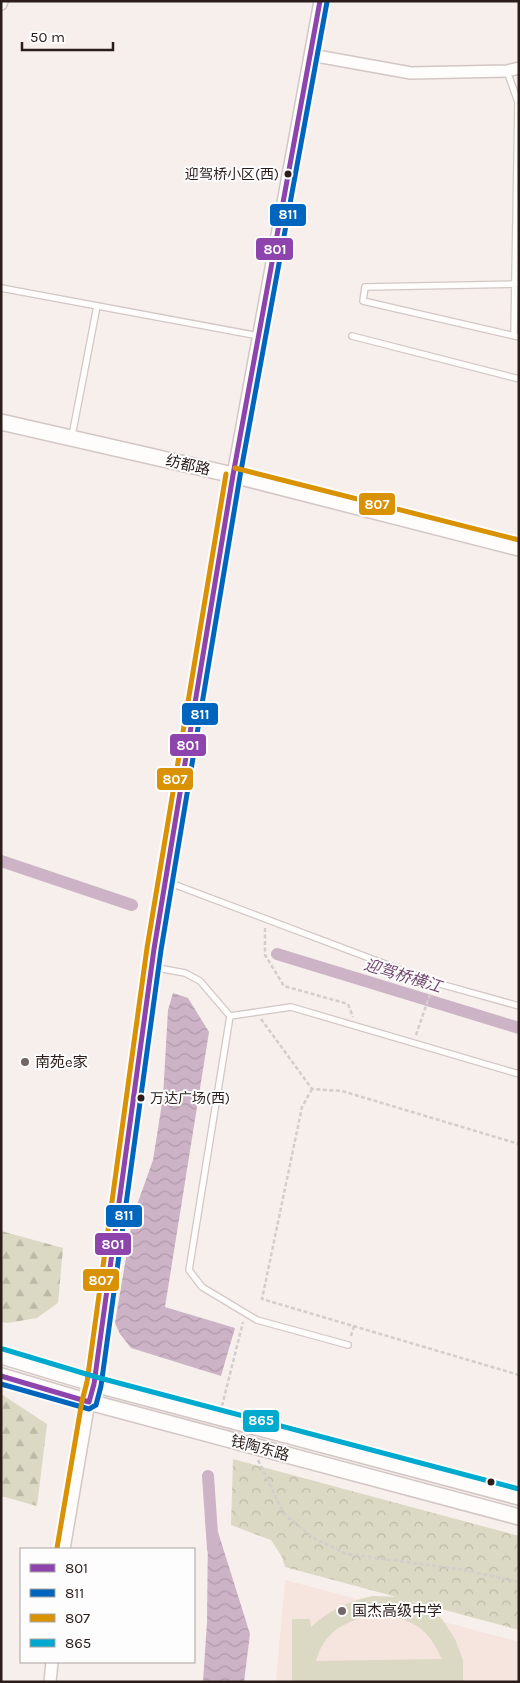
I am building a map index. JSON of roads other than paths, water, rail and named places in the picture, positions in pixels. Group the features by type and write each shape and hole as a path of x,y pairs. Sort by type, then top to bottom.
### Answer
{"street":[{"path":"64,1548 89,1402 94,1384 165,882 233,475 320,1"},
{"path":"310,55 411,73 507,71 519,68"},
{"name":"纺都路","path":"1,422 233,475 519,548"},
{"name":"钱陶东路","path":"1,1356 94,1384 519,1497"},
{"name":"钱陶东路","path":"1,1376 89,1402 519,1517"},
{"path":"50,1682 52,1663"}],"lane":[{"path":"507,71 518,102 517,337 363,301 365,288 517,284"},
{"path":"1,288 259,336"},
{"path":"71,438 97,306"},
{"path":"352,336 519,379"},
{"path":"165,882 434,982 519,1006"},
{"path":"152,967 185,973 200,980 230,1016 189,1270 202,1288 257,1320 348,1345"},
{"path":"230,1016 257,1014 291,1008 519,1074"}],"water":[{"path":"173,993 188,998 209,1032 165,1307 235,1328 221,1376 131,1348 120,1334 115,1323 133,1216 153,1160 163,1097 168,1010"},
{"path":"208,1532 218,1532 250,1634 244,1682 203,1682 207,1622"}],"waterway":[{"path":"1,861 132,905"},
{"name":"迎驾桥横江","path":"277,954 519,1028"},
{"path":"208,1476 213,1549"}],"place":[{"name":"迎驾桥小区(西)","path":"288,174"},
{"name":"南苑e家","path":"25,1062"},
{"name":"万达广场(西)","path":"141,1098"},
{"name":"国杰高级中学","path":"342,1611"}]}
